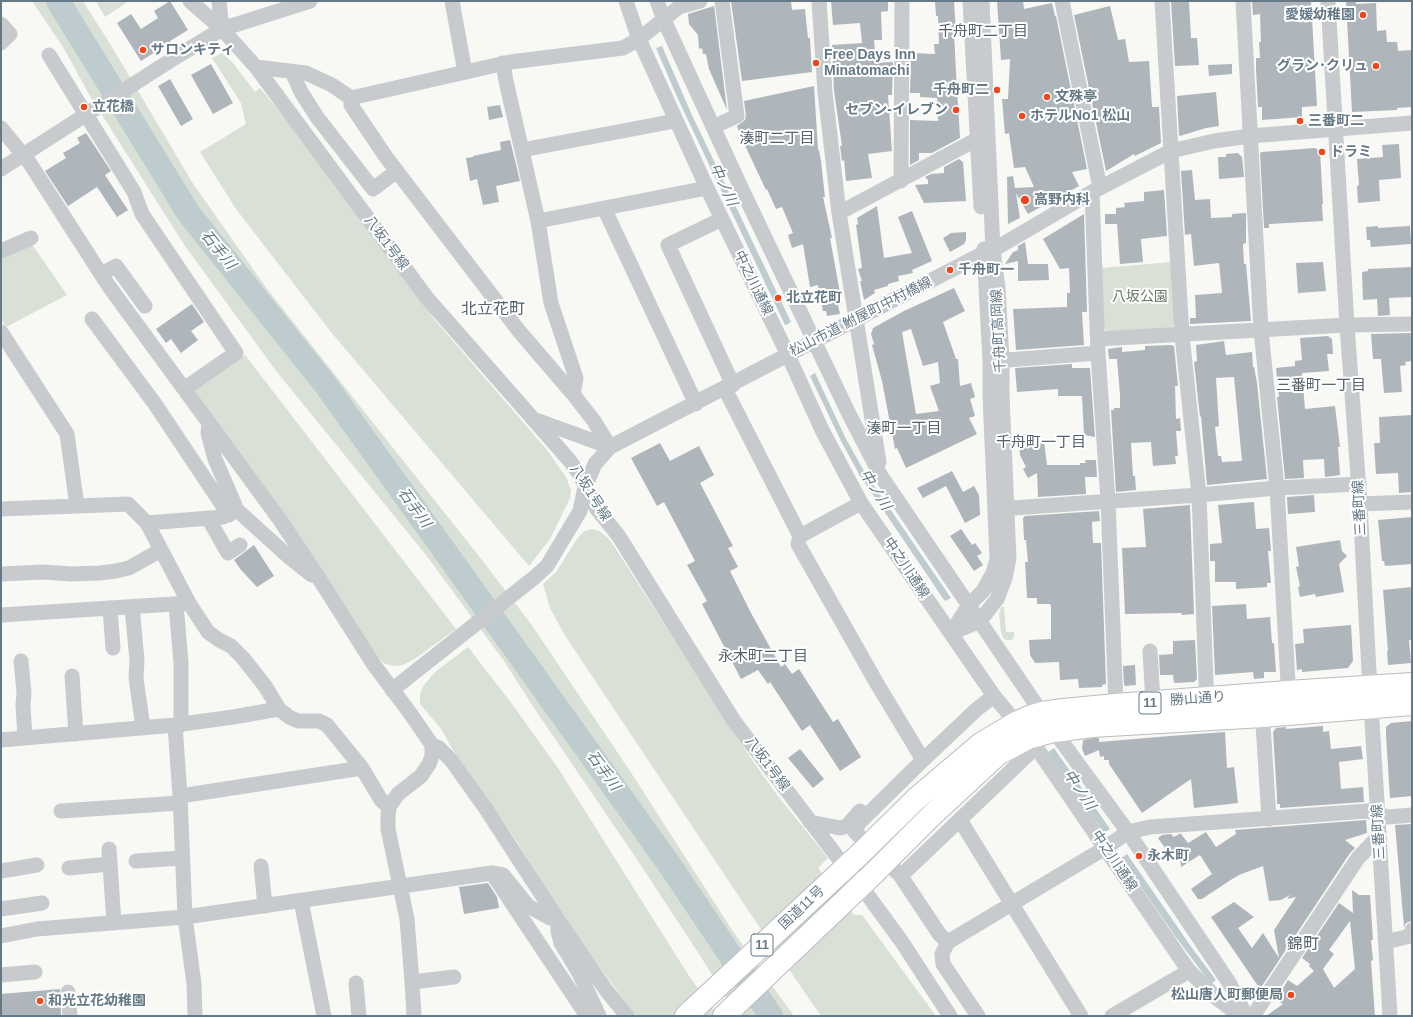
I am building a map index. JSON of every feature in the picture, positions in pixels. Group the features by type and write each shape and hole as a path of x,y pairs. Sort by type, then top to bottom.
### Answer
{"highway":[{"name":"勝山通り","path":"1048,722 1063,710 1152,702 1263,716 1290,714 1370,697 1412,684"},
{"name":"勝山通り","path":"1027,736 1029,717 1048,722 1092,726 1207,709 1261,695 1288,692 1370,697 1412,704"},
{"name":"勝山通り","path":"916,799 982,743 1027,736"},
{"name":"勝山通り","path":"930,816 998,754 1027,736"},
{"name":"国道11号","path":"686,1016 916,799"},
{"name":"国道11号","path":"724,1016 863,884 930,816"}],"street":[{"name":"八坂1号線","path":"190,1 222,29 256,67 427,298 570,461 580,475 596,508 618,535 734,722 810,822 863,884 950,1016"},
{"path":"219,1 222,29"},
{"path":"1,168 23,156 146,76 222,29 310,1"},
{"path":"452,1 465,72"},
{"name":"中之川通線","path":"626,1 639,39 675,121 788,355 822,430 862,503 994,696 1027,736 1189,971 1218,999 1240,1016"},
{"name":"中之川通線","path":"657,1 664,20 738,181 848,412 881,476 970,605 1000,653 1128,832 1230,984 1246,1016"},
{"path":"256,67 306,73 332,85 351,98 503,63 623,48 639,39 679,7 700,1"},
{"path":"713,127 737,116 722,1"},
{"path":"820,1 825,92 839,213 881,476"},
{"path":"901,181 902,1"},
{"name":"千舟町高岡線","path":"951,633 970,605 983,591 993,573 997,558 1001,509 1002,394 996,361 998,288 989,251 982,137 970,1"},
{"name":"千舟町高岡線","path":"982,1 987,98 982,137"},
{"path":"1062,1 1096,190 1098,346 1108,501 1116,705"},
{"path":"1162,1 1182,335 1199,495 1207,709"},
{"path":"1243,1 1261,330 1277,488 1290,714"},
{"name":"三番町線","path":"1328,1 1347,325 1359,484 1370,697 1390,1016"},
{"path":"1,24 10,34 1,43"},
{"path":"49,55 88,114 134,192 142,214 236,353 184,389"},
{"path":"503,63 538,221 551,303 576,378 573,394"},
{"path":"292,72 301,92 317,117 373,189 397,171"},
{"path":"351,98 351,106 397,171 519,331 594,421 610,447"},
{"path":"522,150 675,121"},
{"name":"松山市道 鮒屋町中村橋線","path":"392,690 547,566 580,511 585,487 595,464 610,447 729,387 989,251 1096,190 1171,151 1214,141 1250,136 1412,123"},
{"path":"1,128 28,162 101,274 280,520 374,665 432,745 439,748 452,760 486,809 558,920 606,990 627,1016"},
{"path":"839,213 982,137"},
{"path":"1,158 23,156"},
{"path":"538,221 707,188"},
{"path":"604,208 696,404"},
{"path":"722,219 668,245 729,387 800,536 798,544 876,682 923,760"},
{"path":"1,252 31,238"},
{"path":"101,274 116,266 144,306"},
{"path":"92,319 233,512 320,580"},
{"path":"996,361 1182,335 1347,325 1412,324"},
{"path":"1,332 67,434 77,506"},
{"path":"534,419 610,447"},
{"path":"209,424 208,433 215,459 233,512"},
{"path":"1001,509 1277,488 1359,484"},
{"path":"1360,504 1412,502"},
{"path":"800,536 862,503"},
{"path":"1,509 128,504 147,523 161,550 183,604 208,632 231,646 243,658 265,686 278,709 289,717 298,721 319,721 327,724 362,768 381,800 390,807"},
{"name":"千舟町高岡線","path":"951,633 980,621 998,599 1006,578 1009,558 1001,509"},
{"path":"147,523 223,517 233,512"},
{"path":"211,518 212,525 228,553 240,545"},
{"path":"1,574 43,572 71,574 116,571 129,568 161,550"},
{"path":"1,616 183,604"},
{"path":"183,604 178,725 180,800 185,917 194,984 195,1016"},
{"path":"132,607 137,660 136,678 143,728"},
{"path":"110,608 113,648"},
{"path":"1150,651 1152,702"},
{"path":"21,661 24,693 23,705 25,738"},
{"path":"72,676 76,734"},
{"path":"1261,695 1269,819"},
{"path":"948,942 940,934 900,875 855,832 859,823 923,760 977,709 994,696"},
{"path":"1,740 178,725 278,709"},
{"path":"900,875 960,820 1027,736"},
{"path":"414,1016 407,918 388,828 388,817 390,807 398,794 421,776 429,764 432,756 432,745"},
{"path":"61,811 180,800 362,768"},
{"path":"810,822 840,828 847,826 851,820 865,807 878,805"},
{"path":"978,1016 943,964 942,954 948,942 1105,848 1128,832 1150,828 1367,811 1388,817 1412,815"},
{"path":"960,820 1080,1016"},
{"path":"1253,1016 1358,858 1379,836"},
{"path":"69,868 109,856 114,923"},
{"path":"136,861 182,858"},
{"path":"1,870 37,865"},
{"path":"261,866 266,906"},
{"path":"1,936 37,930 185,917 492,873 503,875 528,906 550,918 558,920"},
{"path":"492,873 587,1016"},
{"path":"301,901 324,1016"},
{"path":"1,909 42,903"},
{"path":"558,920 558,931 561,943 579,974 599,1016"},
{"path":"1386,942 1410,936 1412,930"},
{"path":"1112,1016 1189,971"},
{"path":"1,975 35,972"},
{"path":"412,982 454,977"},
{"path":"356,983 359,1016"},
{"path":"68,992 70,1016"}],"green space":[{"path":"32,1 83,1 192,182 267,289 531,624 630,771 734,933 794,1016 737,1016 701,957 638,861 532,705 504,661 426,555 277,372 185,246 90,96 63,47"},
{"path":"96,1 129,1 105,17"},
{"path":"222,53 233,63 255,92 260,88 322,163 434,319 547,450 566,477 571,490 570,498 550,539 529,566 331,332 236,209 200,152 246,124 241,103 212,58"},
{"path":"31,243 67,295 6,327 1,319 1,255"},
{"name":"八坂公園","path":"1171,262 1175,325 1171,328 1108,332 1104,328 1102,268"},
{"path":"245,355 456,629 416,658 403,665 394,666 385,664 375,655 191,391"},
{"path":"592,529 601,532 610,540 750,757 777,795 828,858 818,868 854,915 862,915 936,1016 821,1016 752,916 564,634 550,608 543,584 556,572 583,532"},
{"path":"1001,607 1004,607 1006,632 1014,632 1014,637 1012,640 1004,639 1001,632 999,614"},
{"path":"468,647 512,704 558,768 689,976 718,1016 636,1016 559,912 518,843 451,747 442,730 420,704 420,694 424,685 435,672"}],"water":[{"name":"中ノ川","path":"662,46 691,113 791,322 788,324 785,325 678,99 656,48"},
{"name":"中ノ川","path":"815,373 846,439 864,471 951,598 945,601 942,597 859,474 841,441 810,376"},
{"name":"中ノ川","path":"1054,748 1110,829 1104,833 1048,752"},
{"path":"1127,854 1216,980 1211,984 1175,936 1121,858"}],"building":[{"path":"170,1 188,30 141,61 117,23 131,14 141,29 158,18 154,11"},
{"path":"731,1 791,1 792,10 805,9 808,38 810,38 812,72 742,81"},
{"path":"831,1 888,1 888,11 881,12 882,40 874,40 876,63 893,62 892,95 888,95 892,151 868,154 872,178 846,181 844,160 842,161 840,146 842,146 834,91 832,45 862,43 860,23 833,25"},
{"path":"935,1 954,1 956,33 954,33 960,138 932,153 919,153 919,160 910,165 910,120 938,121 937,98 920,97 920,93 910,93 911,53 935,54 934,44 939,44 938,16 936,16"},
{"path":"997,1 1023,1 1024,9 1052,3 1056,16 1087,169 1072,172 1079,186 1028,214 1016,193 1020,218 1008,224 1007,177 1013,176 1015,188 1034,187 1025,167 1014,168 1009,133 1005,134 1002,99 1008,99 1010,59 1001,60"},
{"path":"1171,1 1189,1 1191,38 1197,38 1199,65 1175,66"},
{"path":"1252,1 1311,1 1317,106 1302,107 1302,117 1262,120 1262,107 1258,107 1256,69 1256,58 1260,58 1260,14 1253,15"},
{"path":"1346,1 1356,1 1356,4 1376,3 1377,31 1386,30 1387,42 1397,42 1398,51 1412,50 1412,107 1397,108 1397,110 1352,112"},
{"path":"714,6 727,110 709,69 706,54 703,54 702,48 699,49 698,35 689,24 688,14"},
{"path":"1110,6 1118,40 1125,39 1129,62 1149,61 1152,107 1159,107 1161,143 1135,156 1134,154 1106,171 1074,15"},
{"path":"211,64 233,103 213,114 191,75"},
{"path":"1232,64 1232,74 1209,76 1208,65"},
{"path":"170,79 193,119 181,126 158,86"},
{"path":"814,86 818,150 821,161 825,197 823,197 832,238 830,238 842,304 838,305 840,314 827,316 826,311 823,311 818,285 810,287 803,244 792,248 788,235 793,233 782,207 776,209 741,139 737,126 745,120 746,115 744,101"},
{"path":"1216,92 1219,126 1206,128 1180,136 1177,96"},
{"path":"500,105 503,117 489,120 487,107"},
{"path":"86,133 111,171 105,175 128,210 117,217 97,187 68,206 45,171 66,158 63,153 80,143 77,138"},
{"path":"510,140 520,181 496,186 499,202 483,205 477,179 470,181 466,158 501,150 500,142"},
{"path":"1399,144 1401,178 1379,180 1380,201 1358,203 1357,186 1359,185 1357,159 1383,157 1382,145"},
{"path":"1315,148 1320,151 1323,221 1269,224 1269,228 1264,228 1260,153"},
{"path":"1238,153 1242,157 1244,177 1219,179 1218,157 1226,157 1226,154"},
{"path":"959,159 963,162 966,201 924,203 915,185 928,184 928,180 925,177 931,174 944,173 944,167"},
{"path":"1192,170 1195,200 1210,199 1211,218 1232,217 1232,214 1246,213 1246,243 1243,244 1251,321 1190,324 1190,318 1196,318 1195,295 1222,293 1219,263 1194,266 1191,234 1185,235 1181,171"},
{"path":"1164,190 1167,236 1141,239 1143,262 1120,264 1117,224 1105,224 1105,214 1116,214 1116,208 1125,207 1124,203 1144,201 1144,192"},
{"path":"877,206 884,258 912,253 898,217 912,211 932,261 912,270 913,273 898,276 899,281 874,290 875,293 864,300 860,281 862,281 858,269 862,268 856,225 858,224 857,218"},
{"path":"1084,214 1087,312 1082,312 1084,345 1016,350 1013,309 1067,307 1067,293 1070,293 1069,268 1060,269 1043,239"},
{"path":"1378,226 1378,228 1410,226 1411,244 1371,247 1370,240 1367,240 1366,227"},
{"path":"966,232 966,240 964,244 950,252 943,238 951,233"},
{"path":"1025,242 1028,264 1048,264 1049,280 1018,281 1018,261 1005,264 1013,252 1018,250 1018,246"},
{"path":"1323,262 1326,291 1298,293 1296,263"},
{"path":"1412,267 1412,297 1389,298 1390,315 1378,316 1377,299 1363,300 1362,272 1368,271 1368,269"},
{"path":"954,288 965,311 943,322 956,359 958,359 960,386 971,383 975,397 970,399 975,416 969,418 977,434 906,468 897,448 895,449 882,381 872,345 874,344 871,334 873,328 904,311","holes":["911,329 923,366 938,362 940,383 930,386 939,411 916,414 902,332"]},
{"path":"192,304 204,322 191,331 198,340 181,353 171,339 166,343 156,329"},
{"path":"1412,333 1412,361 1405,362 1406,365 1400,366 1402,392 1384,393 1381,359 1373,359 1371,334"},
{"path":"1328,336 1332,339 1333,354 1327,354 1329,371 1302,373 1305,409 1335,406 1340,447 1338,447 1340,475 1325,477 1324,459 1303,460 1304,478 1285,479 1277,397 1279,397 1276,368 1295,366 1295,361 1302,360 1300,338"},
{"path":"1224,341 1226,355 1252,352 1253,367 1257,383 1267,479 1207,485 1201,416 1200,417 1194,362 1197,361 1196,345","holes":["1234,377 1242,461 1222,462 1221,456 1218,456 1215,427 1219,426 1216,378"]},
{"path":"1145,346 1174,346 1178,386 1175,386 1176,419 1180,418 1181,431 1176,431 1178,456 1175,456 1176,464 1153,466 1151,442 1131,443 1133,476 1135,476 1136,490 1116,492 1111,410 1114,410 1114,408 1120,408 1120,395 1117,359 1109,359 1108,349 1122,347 1122,352 1145,350"},
{"path":"1072,364 1072,368 1090,368 1095,437 1084,435 1082,396 1058,396 1058,389 1017,392 1015,368"},
{"path":"1412,415 1412,492 1399,493 1398,473 1376,474 1374,443 1380,443 1379,417"},
{"path":"1019,434 1033,434 1034,442 1044,441 1047,465 1080,465 1080,463 1086,463 1085,460 1096,460 1097,477 1085,477 1086,494 1038,497 1037,473 1028,478 1023,469 1026,467 1020,455"},
{"path":"660,443 670,461 699,446 714,475 700,483 733,546 728,548 738,567 730,571 751,613 781,667 785,664 792,674 799,669 833,722 838,719 861,757 840,771 810,725 802,731 770,682 768,684 758,670 741,679 702,604 707,601 687,565 695,561 664,502 657,506 631,458"},
{"path":"952,471 963,492 974,486 979,495 980,515 965,523 946,486 923,498 917,488"},
{"path":"1314,495 1315,512 1288,514 1287,497"},
{"path":"1254,502 1256,529 1269,528 1271,551 1268,551 1271,583 1267,583 1267,587 1236,589 1236,582 1215,582 1215,561 1210,561 1210,544 1222,543 1218,505"},
{"path":"1190,505 1194,614 1125,614 1122,548 1146,547 1143,509"},
{"path":"1099,511 1100,521 1092,522 1093,543 1101,543 1106,684 1102,685 1102,687 1079,688 1078,679 1060,680 1059,662 1035,663 1030,655 1029,640 1051,639 1051,606 1050,604 1037,604 1037,598 1027,598 1025,562 1028,562 1026,540 1024,540 1023,518 1025,516"},
{"path":"1412,517 1412,564 1385,566 1384,561 1382,561 1378,520"},
{"path":"961,529 972,545 975,543 982,553 977,556 983,565 974,571 950,536"},
{"path":"1340,540 1342,551 1347,556 1339,564 1344,592 1316,597 1315,594 1300,597 1298,587 1300,586 1296,567 1299,566 1296,547"},
{"path":"254,545 274,576 257,587 234,560"},
{"path":"1412,587 1412,640 1409,640 1411,663 1388,665 1383,590"},
{"path":"1246,604 1247,619 1270,617 1276,672 1264,672 1264,678 1254,679 1253,672 1215,675 1212,606"},
{"path":"1351,625 1353,661 1348,668 1302,672 1302,669 1297,670 1295,644 1304,643 1303,629"},
{"path":"1195,640 1197,679 1194,682 1174,683 1173,675 1160,675 1159,655 1173,654 1173,641"},
{"path":"1135,665 1136,685 1125,686 1123,666"},
{"path":"1412,721 1412,796 1390,798 1386,727 1391,723"},
{"path":"1323,726 1323,732 1329,731 1331,749 1361,746 1363,759 1339,762 1341,789 1363,787 1364,802 1280,808 1280,804 1277,804 1273,732 1276,728 1286,727 1286,729"},
{"path":"1225,732 1227,768 1234,767 1238,803 1194,808 1191,779 1142,813 1109,764 1109,760 1104,760 1104,756 1100,757 1099,750 1085,756 1082,749 1083,740 1093,738 1099,738 1099,742"},
{"path":"800,749 824,779 813,788 788,758"},
{"path":"1366,820 1367,833 1345,840 1355,848 1350,853 1260,989 1211,917 1234,902 1254,917 1238,928 1252,948 1263,933 1279,958 1274,930 1296,897 1287,899 1290,895 1281,900 1269,901 1263,866 1239,875 1202,899 1198,899 1191,889 1212,874 1200,855 1181,867 1179,848 1170,855 1158,838 1162,835 1171,834 1174,837 1181,834 1188,843 1206,832 1216,847 1236,834 1235,830"},
{"path":"1412,824 1412,921 1406,923 1404,927 1395,825"},
{"path":"488,883 497,897 499,908 464,914 459,887"},
{"path":"1352,890 1359,895 1370,895 1373,940 1371,940 1373,960 1371,961 1375,1016 1266,1016 1283,1004 1276,1000 1288,980 1297,986 1314,971 1309,966 1310,964 1302,958 1339,903 1353,913","holes":["1350,921 1355,969 1334,988 1323,969 1334,954 1329,950"]},
{"path":"60,989 61,1016 1,1016 1,994"}],"waterway":[{"name":"石手川","path":"58,1 189,214 325,384 669,864 771,1016"}],"place":[{"name":"愛媛幼稚園","path":"1363,15"},
{"name":"サロンキティ","path":"143,50"},
{"name":"Free Days Inn Minatomachi","path":"816,63"},
{"name":"グラン･クリュ","path":"1376,66"},
{"name":"千舟町二","path":"997,90"},
{"name":"文殊亭","path":"1047,97"},
{"name":"立花橋","path":"84,107"},
{"name":"セブン-イレブン","path":"956,110"},
{"name":"ホテルNo1 松山","path":"1022,116"},
{"name":"三番町二","path":"1300,121"},
{"name":"ドラミ","path":"1322,152"},
{"name":"高野内科","path":"1025,200"},
{"name":"千舟町一","path":"950,270"},
{"name":"北立花町","path":"778,298"},
{"name":"永木町","path":"1139,856"},
{"name":"松山唐人町郵便局","path":"1291,995"},
{"name":"和光立花幼稚園","path":"40,1001"}],"district":[{"name":"千舟町二丁目","path":"983,32"},
{"name":"湊町二丁目","path":"777,139"},
{"name":"北立花町","path":"493,310"},
{"name":"三番町一丁目","path":"1321,386"},
{"name":"湊町一丁目","path":"904,429"},
{"name":"千舟町一丁目","path":"1041,443"},
{"name":"永木町二丁目","path":"763,657"},
{"name":"錦町","path":"1303,945"}]}
